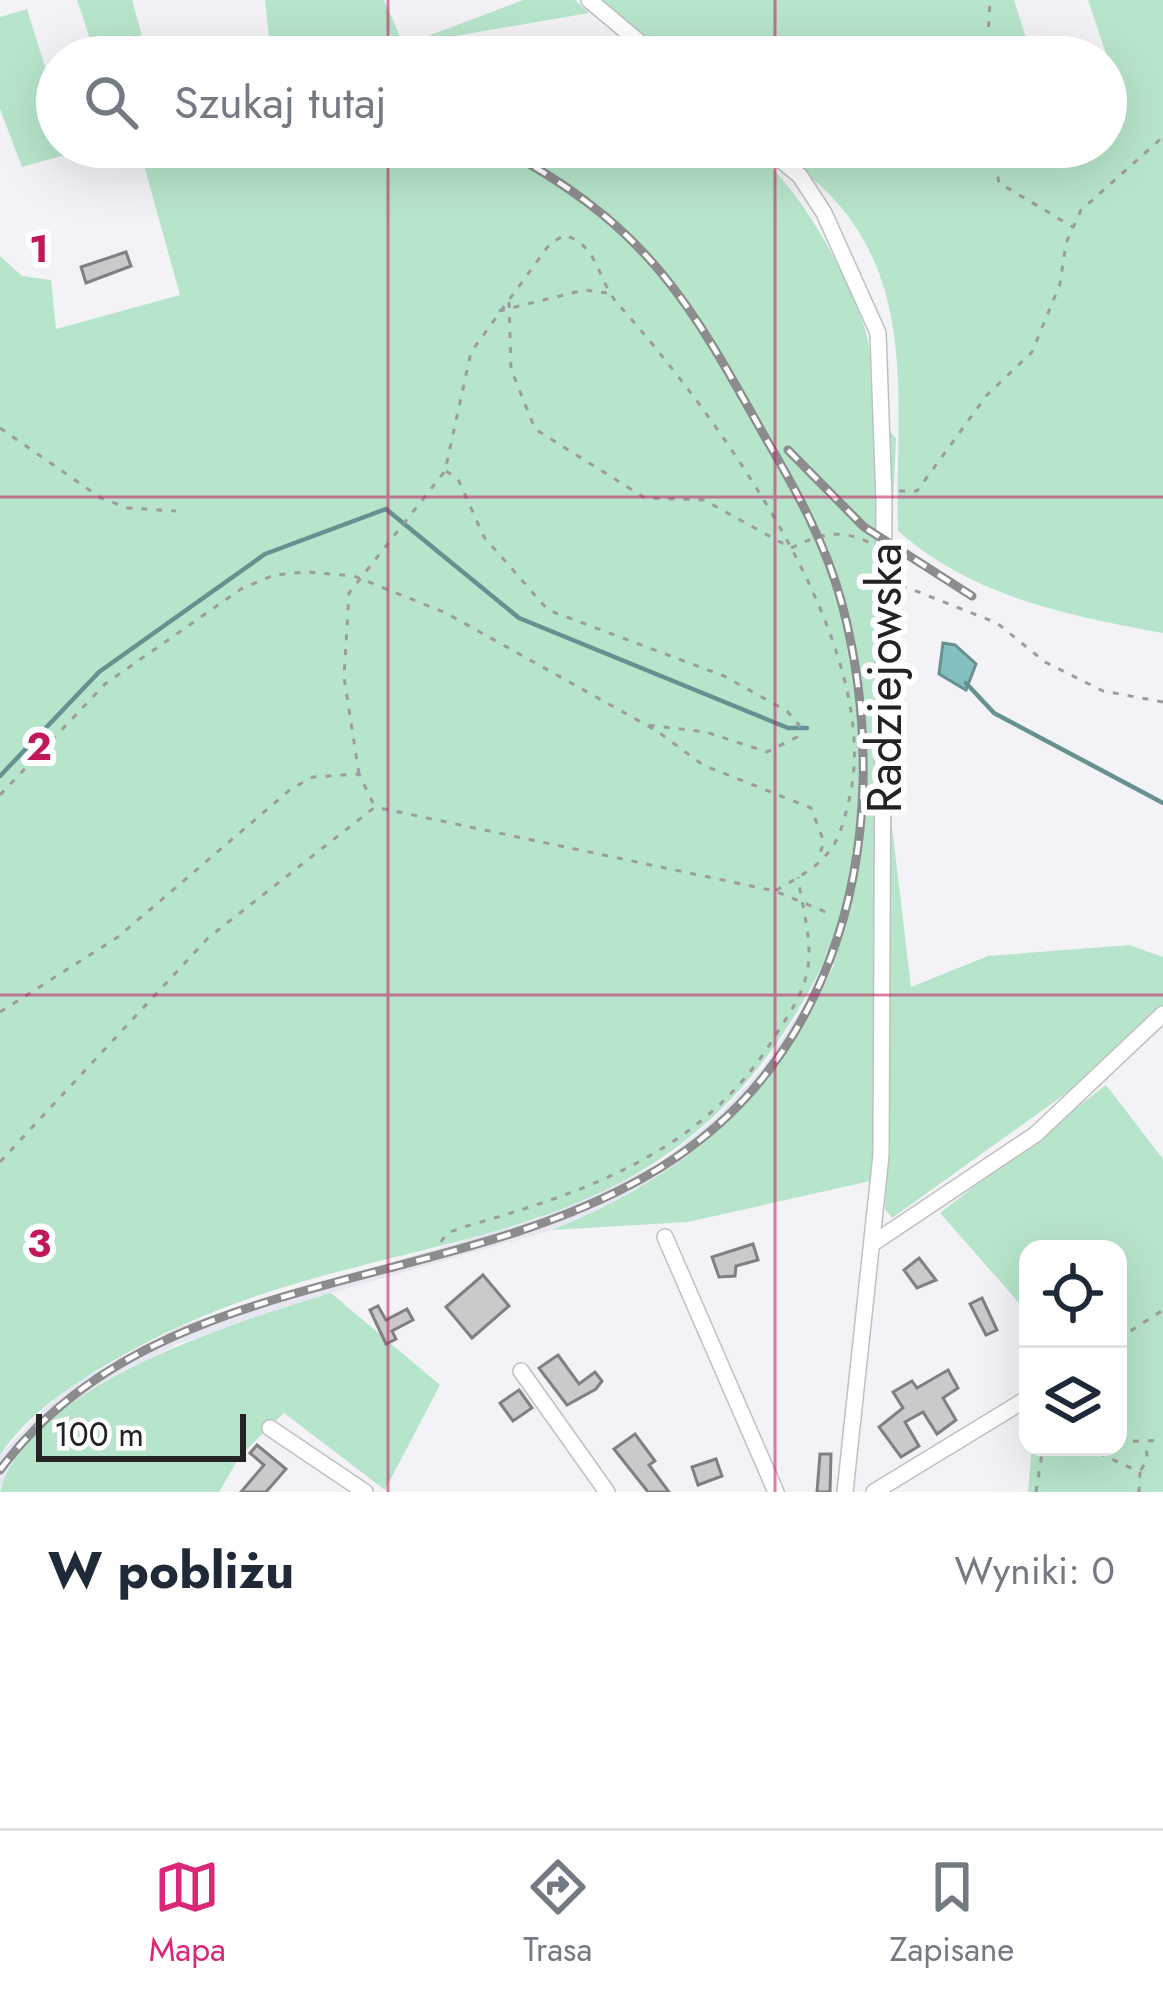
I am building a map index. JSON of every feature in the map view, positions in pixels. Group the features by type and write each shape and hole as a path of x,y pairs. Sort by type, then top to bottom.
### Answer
{"street":[{"path":"589,0 632,36"},
{"name":"Radziejowska","path":"790,168 824,213 878,333 883,492 884,1064 872,1244 844,1492"},
{"path":"872,1244 1036,1134 1163,1014"},
{"path":"665,1237 776,1492"},
{"path":"521,1371 607,1492"},
{"path":"874,1492 1019,1403"},
{"path":"270,1427 365,1492"}],"path":[{"path":"988,36 990,0"},
{"path":"883,492 916,490 987,395 1031,352 1060,284 1081,210 1163,137"},
{"path":"996,168 999,183 1073,227"},
{"path":"375,807 359,774 344,677 349,593 445,471 471,352 549,244 565,235 589,248 608,293 716,428 791,548 828,621 854,727 855,777 829,852 775,892"},
{"path":"499,310 584,290 608,293"},
{"path":"509,297 512,369 535,429 645,498 704,500 791,548"},
{"path":"0,428 101,498 128,508 176,511"},
{"path":"445,471 458,479 484,537 548,610 724,676 787,712 799,729 788,745 767,752 687,728 644,725"},
{"path":"791,548 828,533 846,532 882,550"},
{"path":"0,796 104,684 241,590 274,575 361,578 492,635 703,765 811,808 824,842 815,865"},
{"path":"882,580 998,623 1045,662 1103,691 1163,702"},
{"path":"0,1012 118,937 291,789 313,777 359,774"},
{"path":"375,807 775,892 833,915"},
{"path":"0,1162 208,938 375,807"},
{"path":"441,1243 447,1233 612,1179 652,1158 723,1102 761,1058 802,992 809,932 798,877"},
{"path":"1127,1334 1163,1310"},
{"path":"1127,1442 1163,1438"},
{"path":"1139,1492 1140,1472 1148,1459 1146,1442"},
{"path":"1036,1492 1042,1456"},
{"path":"1105,1456 1140,1472"}],"shaded area":[{"path":"844,943 779,1064 688,1158 639,1192 552,1230 331,1293 175,1345 86,1394 18,1459 0,1487 0,1455 63,1390 181,1325 536,1219 660,1163 716,1118 763,1068 801,1010 826,958"}],"green space":[{"path":"77,0 132,0 142,36 89,36"},
{"path":"265,0 384,0 400,36 389,34 269,36"},
{"path":"523,0 575,0 589,13 457,36 429,36"},
{"path":"600,0 1014,0 1025,36 644,36"},
{"path":"1088,0 1163,0 1163,633 1057,610 989,587 957,572 898,531 898,398 890,312 878,271 859,232 830,195 799,168 1127,168 1127,36 1100,36"},
{"path":"27,9 36,38 36,163 22,167 0,109 0,17"},
{"path":"145,168 772,168 802,205 844,278 864,326 876,409 896,438 890,579 892,827 911,987 988,956 1129,945 1163,957 1163,1005 1072,1089 892,1218 885,1209 886,1181 870,1181 688,1222 552,1230 646,1184 721,1128 782,1056 808,1014 834,965 826,958 759,1066 684,1142 601,1192 512,1226 219,1309 118,1358 69,1388 24,1425 0,1455 0,256 22,276 51,280 56,329 180,295"},
{"path":"1106,1085 1163,1159 1163,1492 1028,1492 1031,1456 1127,1456 1127,1240 1019,1240 1019,1303 940,1213"},
{"path":"331,1293 440,1385 385,1490 284,1413 240,1456 219,1492 0,1492 19,1454 51,1419 93,1389 193,1340"}],"water":[{"path":"943,643 955,645 976,664 966,690 939,674"}],"building":[{"path":"126,252 131,266 86,283 81,267"},
{"path":"753,1244 758,1260 736,1266 735,1276 719,1277 712,1257"},
{"path":"919,1258 936,1280 917,1288 904,1270"},
{"path":"483,1275 509,1306 472,1338 446,1307"},
{"path":"982,1298 997,1330 986,1335 970,1304"},
{"path":"378,1306 386,1320 407,1309 413,1320 392,1331 396,1339 386,1344 370,1310"},
{"path":"558,1355 579,1384 595,1372 602,1381 567,1405 539,1368"},
{"path":"948,1370 958,1388 943,1398 956,1420 937,1434 923,1412 905,1422 919,1446 901,1457 879,1427 903,1408 893,1392 912,1381 917,1388"},
{"path":"519,1390 532,1408 513,1421 500,1403"},
{"path":"635,1434 669,1492 648,1492 614,1449"},
{"path":"257,1445 286,1469 266,1492 241,1492 264,1465 250,1453"},
{"path":"820,1454 831,1454 830,1492 817,1492"},
{"path":"716,1459 722,1476 698,1485 692,1467"}],"waterway":[{"path":"0,776 99,672 265,554 386,509 519,618 788,728 807,728"},
{"path":"966,683 994,713 1163,803"}],"railway":[{"path":"0,1470 89,1384 196,1327 557,1218 667,1164 760,1081 830,959 854,873 863,783 852,647 828,560 799,497 739,391 665,277 603,215 535,168"},
{"path":"788,450 864,527 972,596"}]}
